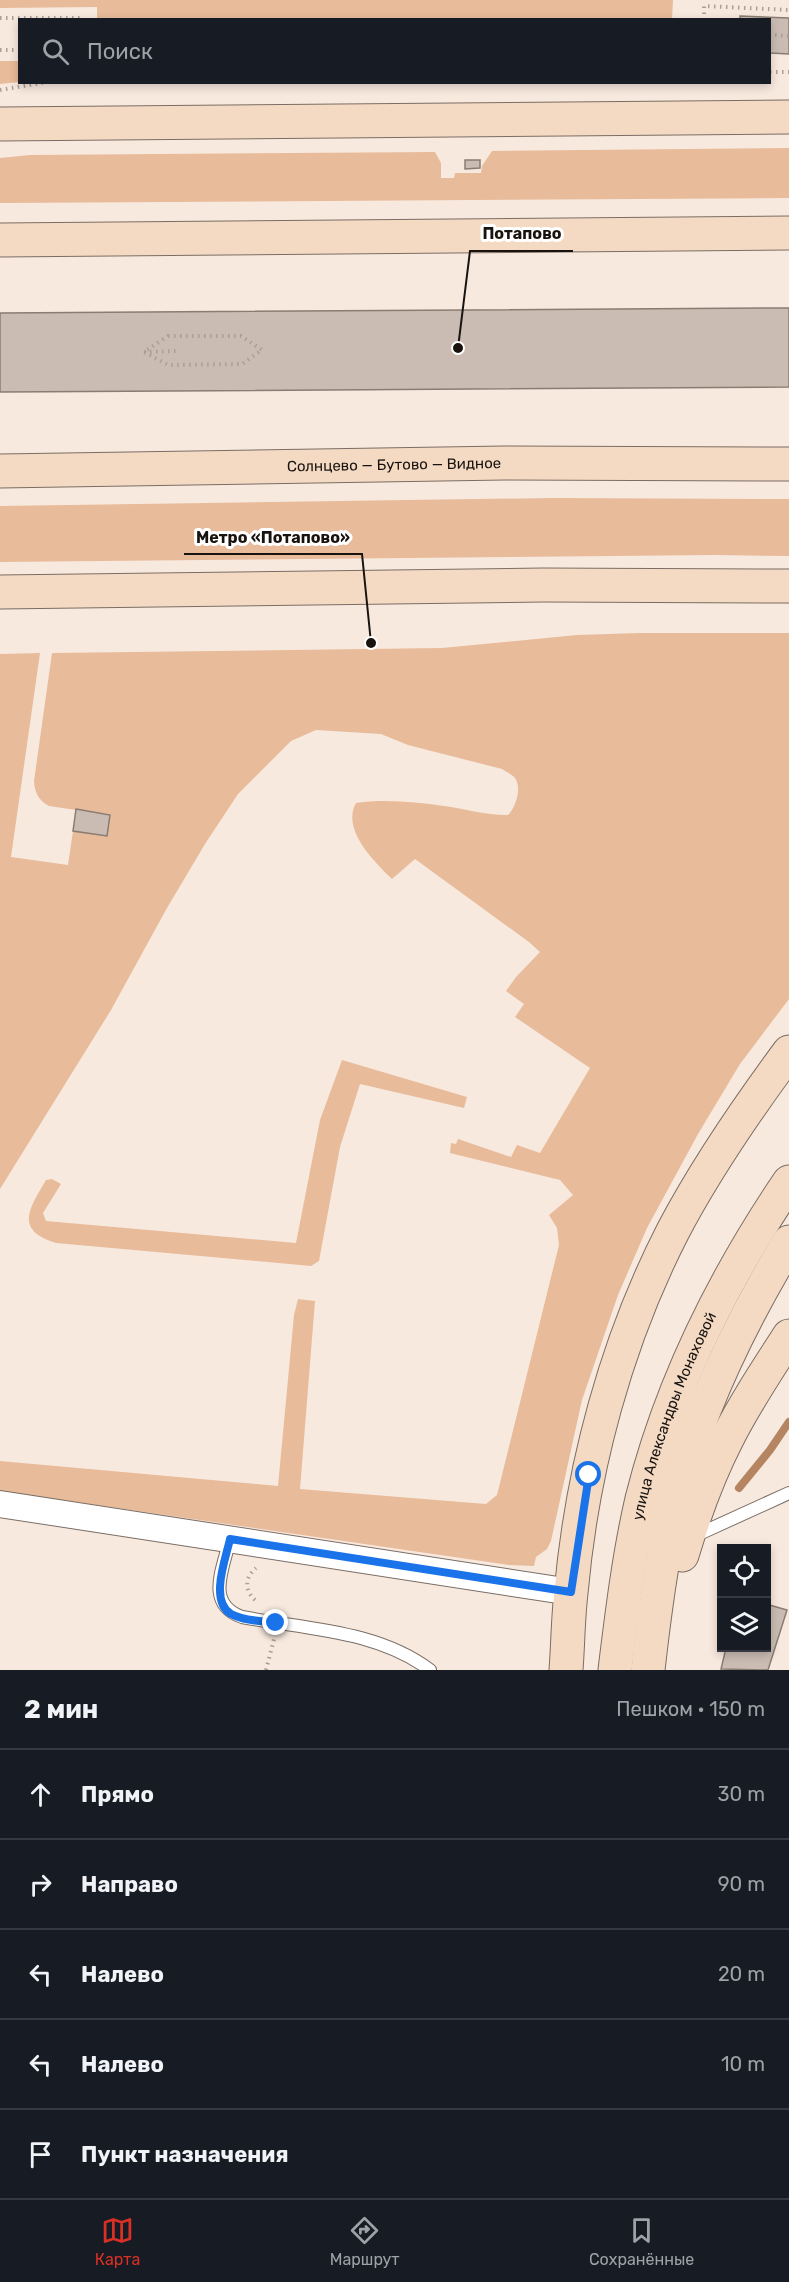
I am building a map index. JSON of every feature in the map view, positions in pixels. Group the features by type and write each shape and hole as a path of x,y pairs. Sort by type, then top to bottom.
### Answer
{"main road":[{"path":"0,124 789,117"},
{"path":"0,240 789,233"},
{"name":"Солнцево — Бутово — Видное","path":"0,471 515,463 789,464"},
{"path":"0,592 543,585 789,586"},
{"path":"566,1670 571,1592 581,1522 600,1425 631,1330 650,1279 678,1222 731,1131 789,1052"},
{"name":"улица Александры Монаховой","path":"615,1670 627,1575 643,1499 666,1422 702,1333 745,1252 789,1182"},
{"name":"улица Александры Монаховой","path":"649,1662 657,1594 679,1531 674,1506 696,1433 732,1347 789,1242"},
{"path":"679,1531 704,1490 727,1438 760,1380 789,1336"}],"street":[{"path":"0,1504 571,1592"}],"lane":[{"path":"679,1531 699,1534 789,1493"},
{"path":"230,1539 219,1589 220,1599 230,1613 367,1639 400,1652 430,1670"}],"path":[{"path":"704,18 704,6 789,10"},
{"path":"0,18 81,18"},
{"path":"775,35 789,36"},
{"path":"0,50 18,50"},
{"path":"771,72 789,72"},
{"path":"0,90 36,84"},
{"path":"168,336 241,336 262,350 242,364 168,365 144,352 168,336"},
{"path":"144,352 178,351"},
{"path":"266,1670 274,1638"}],"shaded area":[{"path":"0,0 673,0 672,18 97,18 97,7 0,8"},
{"path":"0,61 18,61 18,82 0,84"},
{"path":"789,148 789,198 0,203 0,158 30,155 435,152 441,163 441,178 454,178 455,173 481,173 482,166 492,151"},
{"path":"553,498 789,499 789,556 0,562 0,506"},
{"path":"789,633 789,999 740,1064 698,1134 647,1228 618,1295 582,1400 551,1541 547,1549 536,1557 534,1566 509,1565 0,1491 0,1461 278,1486 294,1315 298,1299 315,1301 300,1489 486,1504 497,1495 559,1245 557,1228 549,1215 573,1195 560,1180 450,1153 451,1143 456,1144 458,1139 511,1157 517,1145 540,1153 590,1068 515,1017 524,1004 506,991 540,952 415,859 392,879 369,855 356,834 353,824 356,803 367,802 411,802 508,815 517,797 518,787 515,778 502,769 408,745 381,734 316,730 291,741 238,794 167,908 111,1010 0,1189 0,654 40,653 11,857 68,865 73,831 110,815 49,806 36,793 34,781 52,653 442,648 577,635"},
{"path":"342,1060 467,1097 464,1108 360,1084 340,1147 319,1261 311,1266 56,1243 34,1232 30,1225 29,1218 34,1200 46,1180 52,1179 61,1184 43,1213 46,1221 296,1243 320,1120"}],"building":[{"path":"740,16 789,18 789,54 771,53 771,18 740,18"},
{"path":"465,160 480,160 480,168 465,169"},
{"path":"789,308 789,387 0,392 0,313"},
{"path":"76,809 110,815 107,836 73,831"},
{"path":"771,1605 787,1610 768,1670 721,1669 725,1652 771,1652"}],"waterway":[{"path":"739,1488 789,1422"}],"place":[{"name":"Потапово","path":"458,348"},
{"name":"Метро «Потапово»","path":"371,643"}],"route":[{"path":"276,1623 242,1617 230,1613 224,1607 219,1589 230,1539 571,1592 589,1475"}]}
